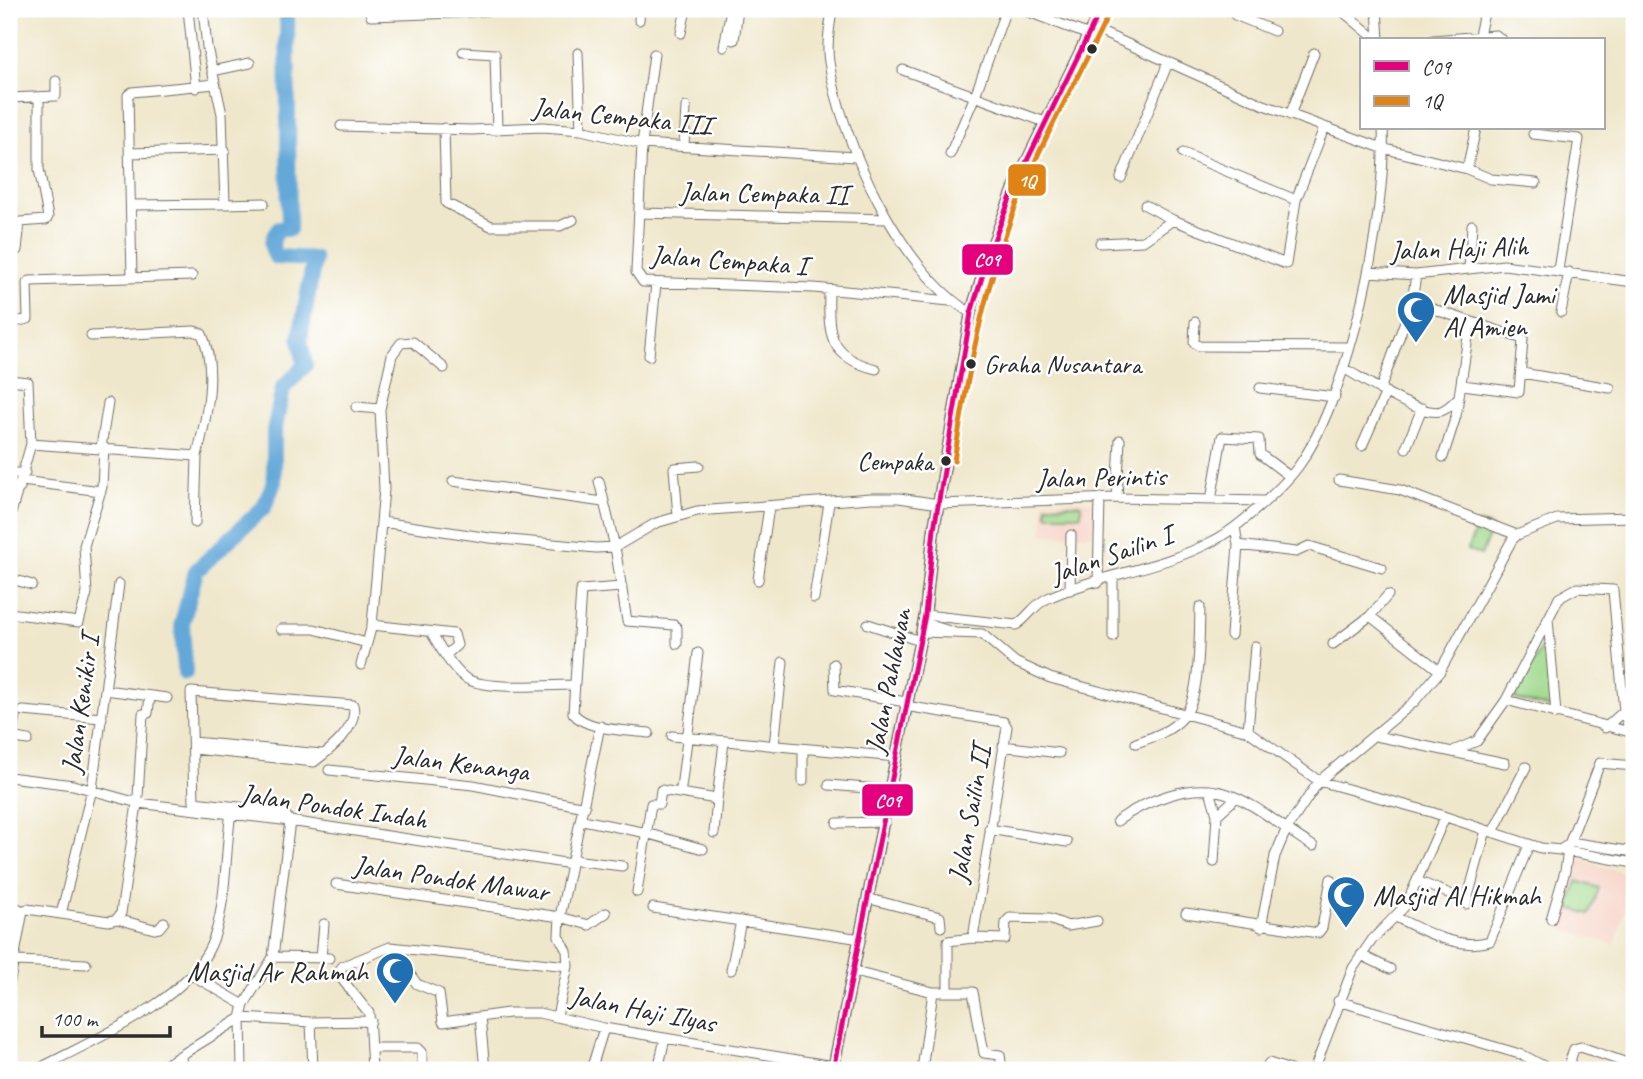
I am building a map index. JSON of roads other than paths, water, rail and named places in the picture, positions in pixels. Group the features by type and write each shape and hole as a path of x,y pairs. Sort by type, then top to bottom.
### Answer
{"main road":[{"name":"Jalan Pahlawan","path":"834,1068 923,628 939,504 971,313 1012,192 1101,9"}],"street":[{"path":"9,9 14,9"},
{"path":"188,9 197,88"},
{"path":"203,9 225,150 225,204"},
{"path":"369,9 370,16 510,9"},
{"path":"639,20 640,9"},
{"path":"681,33 686,9"},
{"path":"731,9 725,42 734,40 738,9"},
{"path":"832,9 829,62 855,157 888,219 950,301 971,313"},
{"path":"950,154 975,96 1006,9"},
{"path":"1021,9 1091,32 1290,115 1382,148 1467,169 1491,179 1536,183"},
{"path":"1235,9 1235,15 1274,31"},
{"path":"1340,9 1376,38"},
{"path":"1377,9 1378,38"},
{"path":"1478,38 1485,9"},
{"path":"1482,38 1496,35 1500,38"},
{"path":"463,52 495,54 498,130"},
{"path":"578,53 581,130"},
{"path":"1290,115 1314,53"},
{"name":"Jalan Cempaka I","path":"654,54 642,144 636,272 643,282 829,290 950,301"},
{"path":"212,71 250,63"},
{"path":"1121,178 1168,64"},
{"path":"903,71 1045,122"},
{"path":"9,98 57,95 56,80"},
{"path":"132,278 129,93 197,88 215,84"},
{"path":"17,250 20,222 46,220 48,217 39,169 39,97"},
{"path":"684,146 687,107"},
{"name":"Jalan Cempaka III","path":"341,125 581,130 642,144 855,157"},
{"path":"444,128 446,203 491,226 560,226 573,220"},
{"path":"1144,205 1173,220 1284,265 1288,262 1296,200 1324,128"},
{"name":"Jalan Sailin I","path":"923,628 1016,625 1038,604 1070,590 1160,564 1213,541 1234,527 1289,476 1316,438 1335,397 1343,368 1368,272 1383,130"},
{"path":"1467,169 1476,130"},
{"path":"1533,134 1579,139 1561,312"},
{"path":"130,153 225,150"},
{"path":"1183,153 1296,200"},
{"path":"131,205 264,203"},
{"name":"Jalan Cempaka II","path":"640,213 888,219"},
{"path":"1100,243 1143,241 1173,220"},
{"path":"1469,270 1472,225"},
{"name":"Jalan Haji Alih","path":"1368,272 1416,275 1504,265 1634,282"},
{"path":"1362,446 1412,302 1416,275"},
{"path":"11,323 29,319 27,283 30,281 192,276"},
{"path":"649,356 656,284"},
{"path":"829,290 829,328 835,345 851,362 876,369"},
{"path":"1412,302 1470,324 1522,337 1524,342 1519,391 1516,393 1462,385"},
{"path":"1195,322 1194,343 1199,346 1348,347"},
{"path":"1443,457 1456,419 1470,324"},
{"path":"91,336 194,331 202,334 209,358 209,387 197,456 195,523"},
{"path":"361,665 372,625 382,522 384,489 380,409 393,355 401,343 413,342 444,368"},
{"path":"1343,368 1383,391 1422,408 1442,411 1459,397"},
{"path":"1522,373 1610,388"},
{"path":"9,380 28,382 31,444 9,520"},
{"path":"1260,388 1335,397"},
{"path":"9,613 79,622 87,593 84,546 101,491 102,447 108,403"},
{"path":"356,407 380,409"},
{"path":"1406,448 1422,408"},
{"path":"1211,500 1222,437 1259,439 1260,454 1289,476"},
{"path":"1116,498 1120,440"},
{"path":"31,444 102,447 197,456"},
{"path":"678,516 674,468 699,466"},
{"path":"9,473 22,481 101,491"},
{"path":"1339,480 1400,490 1517,535"},
{"path":"9,487 22,481"},
{"path":"453,481 603,502"},
{"path":"599,481 615,547 627,621 676,626 677,644"},
{"name":"Jalan Perintis","path":"615,547 656,523 697,512 899,498 939,504 1100,498 1263,501"},
{"path":"1098,583 1100,498"},
{"path":"814,598 829,503"},
{"path":"758,580 769,507"},
{"path":"1261,927 1275,856 1286,830 1319,781 1414,702 1440,671 1517,535 1558,519 1634,517"},
{"path":"382,522 581,548 615,547"},
{"path":"1231,635 1237,545 1234,527"},
{"path":"1070,590 1071,535"},
{"path":"1237,545 1296,552 1309,546 1382,568"},
{"path":"9,578 32,585"},
{"path":"1113,578 1113,637"},
{"name":"Jalan Kenikir I","path":"9,777 92,789 119,584"},
{"path":"622,587 581,590 573,714 600,726 649,733"},
{"path":"1455,750 1477,741 1506,700 1558,599 1571,590 1613,590 1624,711 1628,725 1626,731 1605,728 1506,700"},
{"path":"1333,644 1370,616 1388,595"},
{"path":"1136,743 1160,734 1186,714 1194,686 1200,607"},
{"path":"1370,616 1440,671"},
{"path":"1548,618 1556,714"},
{"path":"868,624 985,635 1014,662 1050,678 1248,731 1319,781 1445,817 1529,845 1634,852"},
{"path":"372,625 454,634 457,645 447,654"},
{"path":"281,629 314,629 367,643"},
{"path":"431,632 463,677 476,682 573,685"},
{"path":"1248,731 1255,646"},
{"path":"681,788 698,653"},
{"path":"774,746 783,662"},
{"path":"834,664 835,690 906,704"},
{"path":"105,690 167,698"},
{"path":"40,1069 120,1026 192,975 215,934 231,812 194,801 191,694 194,690 351,704 354,709 349,726 337,743 322,754 194,745"},
{"path":"117,919 121,913 138,803 143,715 148,713 150,696"},
{"name":"Jalan Sailin II","path":"906,704 1005,722 1007,727 973,938"},
{"path":"1605,728 1624,711"},
{"path":"28,740 10,737 19,713 102,718"},
{"path":"1393,721 1403,740"},
{"path":"557,1016 568,966 567,950 559,936 560,917 583,820 600,726"},
{"path":"672,736 897,757"},
{"path":"1376,736 1455,750 1505,763"},
{"path":"714,833 724,741"},
{"path":"1477,741 1479,756"},
{"path":"1003,746 1059,753"},
{"path":"803,750 803,781"},
{"path":"1551,919 1566,847 1600,763 1634,766"},
{"path":"1466,904 1490,831 1526,767"},
{"name":"Jalan Kenanga","path":"329,769 473,785 585,807"},
{"path":"829,785 891,790"},
{"path":"61,914 92,789"},
{"name":"Jalan Pondok Indah","path":"92,789 138,803 231,812 283,812 290,821 572,862 622,866"},
{"path":"637,892 651,804 660,804 661,790 717,799"},
{"path":"1117,821 1137,806 1154,800 1210,790 1236,798 1313,846"},
{"path":"1210,790 1217,815 1214,862"},
{"path":"1217,815 1236,798"},
{"path":"1314,1070 1338,1001 1361,955 1381,929 1396,917 1417,881 1445,817"},
{"path":"583,820 647,833 703,849"},
{"path":"242,1070 240,1018 243,1005 273,957 290,821"},
{"path":"837,823 886,821"},
{"path":"989,829 1067,842"},
{"path":"1396,917 1436,936 1475,944 1490,941 1529,845"},
{"path":"1566,847 1634,863"},
{"path":"1186,913 1261,927 1319,933 1331,879"},
{"path":"1417,881 1450,894"},
{"name":"Jalan Pondok Mawar","path":"336,884 560,917 591,925 606,913"},
{"path":"870,899 940,916 941,927"},
{"path":"9,904 23,911 27,909 109,921 117,919 154,929 164,922"},
{"path":"653,908 861,939"},
{"path":"9,986 16,961 23,911"},
{"path":"948,992 948,941 973,938 1005,939 1006,922 1010,918 1049,919 1068,926 1097,920"},
{"path":"731,970 740,921"},
{"path":"273,957 325,958 324,924"},
{"path":"372,1070 367,1009 337,973 338,970 390,947 568,966"},
{"name":"Jalan Haji Ilyas","path":"390,947 417,984 439,993 443,1023 519,1012 557,1016 604,1028 834,1068"},
{"path":"1361,955 1390,969"},
{"path":"16,961 86,964"},
{"path":"855,971 933,992 973,993 984,1053 1000,1054 1002,1070"},
{"path":"192,975 243,1005"},
{"path":"923,1063 933,992"},
{"path":"1338,1001 1523,1055 1552,1070"},
{"path":"480,1017 485,1070"},
{"path":"157,1070 240,1018 311,1022 370,1021"},
{"path":"311,1022 313,1070"},
{"path":"591,1070 604,1028"},
{"path":"658,1070 665,1038"},
{"path":"1567,1070 1574,1049 1581,1047 1627,1063"},
{"path":"372,1048 418,1048 422,1052 422,1070"},
{"path":"181,1055 182,1070"},
{"path":"1265,1070 1270,1063 1290,1070"}],"waterway":[{"path":"185,673 182,623 196,571 264,507 274,482 274,432 283,388 305,365 300,339 314,259 276,257 272,246 279,229 289,229 287,9"}],"place":[{"name":"Masjid Jami Al Amien","path":"1416,344"},
{"name":"Graha Nusantara","path":"971,364"},
{"name":"Cempaka","path":"946,461"},
{"name":"Masjid Al Hikmah","path":"1346,929"},
{"name":"Masjid Ar Rahmah","path":"395,1005"}]}
